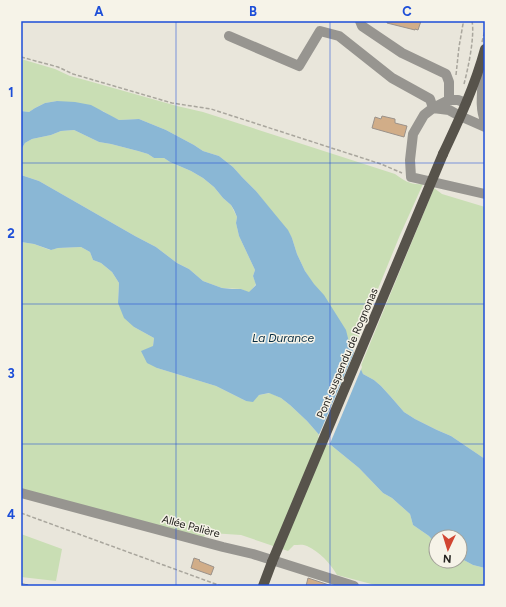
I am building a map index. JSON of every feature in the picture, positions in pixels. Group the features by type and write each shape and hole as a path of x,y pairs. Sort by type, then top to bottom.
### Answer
{"main road":[{"path":"466,103 480,67 485,49"},
{"path":"466,103 484,72"},
{"name":"Pont suspendu de Rognonas","path":"263,586 443,154 466,103"}],"street":[{"path":"360,21 362,26 402,53 446,74 449,82 449,100"},
{"path":"229,36 299,66 320,31 339,36 392,78 430,99 433,108"},
{"path":"484,72 482,108 485,120"},
{"path":"466,103 458,100 449,100 433,108 424,115 413,134 410,160 411,177 485,194"},
{"path":"433,108 450,110 485,127"},
{"name":"Allée Palière","path":"21,493 253,554 351,586"}],"path":[{"path":"456,76 459,48 464,24 462,21"},
{"path":"463,86 467,74 474,29 472,21"},
{"path":"21,56 58,66 73,74 172,103 211,109 381,164 411,177"},
{"path":"21,513 221,586"}],"green space":[{"path":"21,59 55,69 70,76 203,112 395,174 411,183 423,184 400,235 353,350 305,271 297,254 292,238 256,191 233,167 219,156 203,151 166,130 139,119 119,120 103,111 57,101 45,103 29,112 21,111"},
{"path":"74,130 99,142 138,151 148,154 154,158 164,158 191,171 214,187 231,205 237,217 236,223 239,236 255,270 253,276 256,284 249,293 241,289 222,288 203,281 189,269 177,263 156,247 39,181 21,175 21,150 25,143 32,139 61,131"},
{"path":"434,188 442,194 485,207 485,459 451,436 415,419 404,412 381,386 363,374 360,368"},
{"path":"21,242 34,244 50,250 58,248 81,247 90,252 93,260 101,263 112,272 119,283 118,303 134,327 154,338 153,346 157,368 216,386 246,401 259,395 270,393 281,398 307,421 321,437 359,468 383,493 392,498 410,514 413,525 428,535 428,569 468,569 468,562 485,568 485,586 379,586 337,575 324,558 312,548 305,545 294,545 288,551 241,535 211,533 201,538 21,490"},
{"path":"21,534 62,549 56,581 21,577"}],"water":[{"name":"La Durance","path":"57,101 91,105 119,120 139,119 166,130 203,151 219,156 233,167 256,191 288,230 305,271 324,295 346,330 349,342 363,374 381,386 404,412 415,419 451,436 485,459 485,568 468,562 468,529 428,529 428,535 413,525 410,514 392,498 383,493 359,468 321,437 307,421 281,398 269,393 259,395 253,402 246,401 216,386 157,368 147,363 141,351 153,346 154,338 134,327 124,318 118,303 119,283 112,272 101,263 93,260 90,252 81,247 58,248 51,250 34,244 21,242 21,175 39,181 156,247 177,263 189,269 203,281 222,288 241,289 249,292 256,285 253,276 255,270 239,236 236,223 237,217 234,210 214,187 191,171 164,158 154,158 148,154 138,151 99,142 74,130 61,131 32,139 25,143 21,150 21,111 29,112 45,103"}],"pier":[{"path":"355,350 362,367 329,446 318,437"}],"building":[{"path":"387,21 421,21 418,30 415,30 387,23"},
{"path":"382,116 395,119 395,123 407,126 404,137 372,128 375,117 381,119"},
{"path":"194,558 214,567 211,575 191,568"},
{"path":"308,578 332,586 306,586"}],"railway":[{"path":"21,585 27,586"}]}
